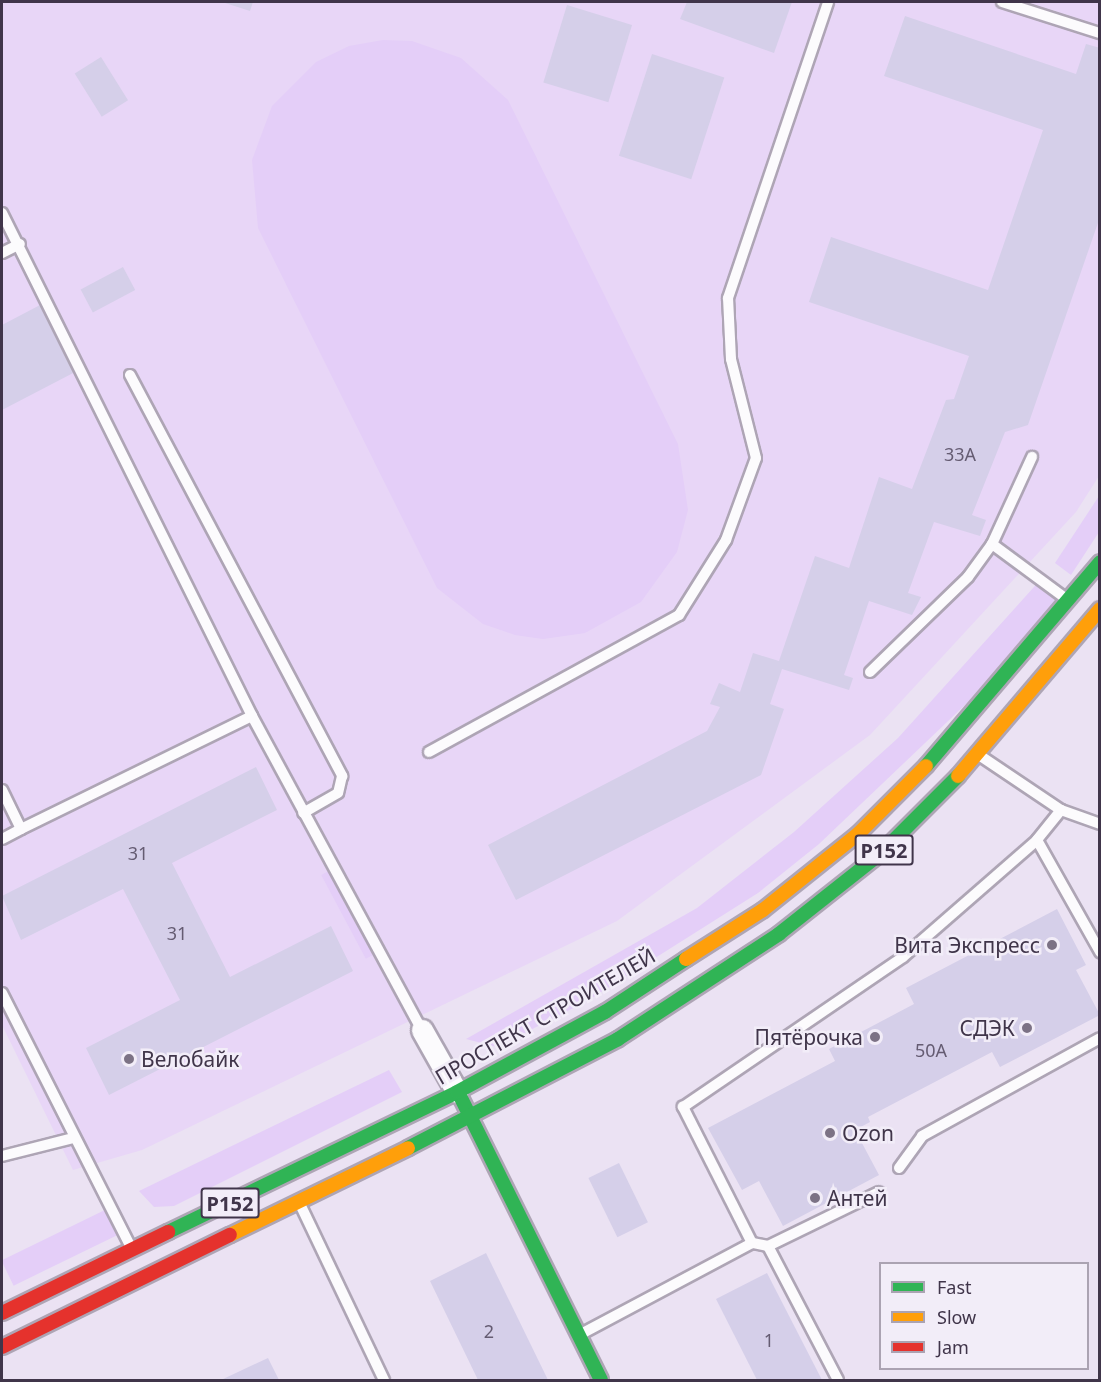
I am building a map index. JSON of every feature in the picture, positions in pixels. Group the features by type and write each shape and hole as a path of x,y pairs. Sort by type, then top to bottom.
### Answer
{"main road":[{"name":"ПРОСПЕКТ СТРОИТЕЛЕЙ","path":"2,1313 457,1092 615,1005 762,910 849,841 961,731 1070,602 1100,562"},
{"name":"Р152","path":"2,1347 471,1117 618,1039 779,934 880,854 979,755 1100,609"},
{"path":"457,1092 581,1334 601,1380"}],"street":[{"path":"422,1030 457,1092"}],"lane":[{"path":"429,752 679,615 726,540 756,458 731,359 728,298 828,2"},
{"path":"1002,2 1034,6 1100,33"},
{"path":"2,213 20,244 252,716 422,1030"},
{"path":"2,253 20,244"},
{"path":"130,375 342,776 338,793 303,813"},
{"path":"870,672 931,617 992,544 1032,457"},
{"path":"992,544 1070,602"},
{"path":"2,838 252,716"},
{"path":"979,755 1061,810 1100,824"},
{"path":"2,790 21,829"},
{"path":"752,1243 683,1107 903,957 1037,840 1061,810"},
{"path":"1037,840 1100,952"},
{"path":"2,993 74,1138 133,1249"},
{"path":"899,1168 922,1136 1100,1038"},
{"path":"2,1156 74,1138"},
{"path":"581,1334 752,1243 768,1246 879,1192"},
{"path":"298,1202 384,1380"},
{"path":"768,1246 838,1380"}],"shaded area":[{"path":"2,2 1099,2 1099,476 1076,512 870,735 617,921 142,1150 73,1170 2,1025"},
{"path":"383,40 412,41 461,58 508,100 678,444 688,510 677,552 641,602 585,633 543,639 515,635 483,624 437,588 258,228 252,160 272,106 316,62 349,46"},
{"path":"1099,496 1099,532 1071,575 1055,563"},
{"path":"1042,578 1062,592 967,703 819,844 758,893 587,1001 497,1047 466,1039 697,908 794,832 898,738"},
{"path":"338,866 383,950 366,959 321,875"},
{"path":"389,1070 402,1092 174,1206 154,1207 139,1191"},
{"path":"111,1207 123,1232 14,1286 2,1260"}],"building":[{"path":"222,2 253,2 250,11"},
{"path":"687,2 792,2 774,53 680,19"},
{"path":"567,5 632,25 608,102 543,82"},
{"path":"905,16 1076,74 1086,44 1100,48 1100,217 1028,425 1005,432 972,515 986,520 980,536 934,522 908,593 921,597 912,615 869,601 844,675 853,678 849,690 782,669 770,704 784,709 761,775 516,900 488,845 707,731 720,707 710,704 719,683 740,692 753,653 779,661 815,556 849,568 879,477 912,489 946,400 954,399 969,356 809,302 831,237 988,290 1043,130 884,76"},
{"path":"652,54 724,77 691,179 619,156"},
{"path":"101,57 128,100 102,117 75,73"},
{"path":"123,267 135,290 93,312 81,290"},
{"path":"42,304 77,371 2,410 2,325"},
{"path":"256,767 277,810 172,863 230,977 331,926 353,971 109,1095 86,1048 180,1000 123,889 21,940 2,896"},
{"path":"1057,909 1086,965 1076,970 1100,1015 1000,1067 992,1052 868,1117 870,1122 855,1130 879,1175 783,1226 759,1181 742,1190 708,1128 835,1061 829,1049 914,1004 906,988"},
{"path":"619,1163 648,1222 617,1237 588,1178"},
{"path":"486,1253 548,1380 478,1380 430,1281"},
{"path":"767,1273 822,1380 757,1380 716,1299"},
{"path":"268,1358 279,1380 221,1380"}],"traffic: fast":[{"path":"926,766 1100,562"},
{"path":"408,1148 618,1039 779,934 880,854 958,776"},
{"path":"168,1232 457,1092 605,1012 686,959"},
{"path":"460,1096 601,1380"}],"traffic: slow":[{"path":"958,776 1100,609"},
{"path":"686,959 763,910 858,834 926,766"},
{"path":"230,1235 408,1148"}],"traffic: jam":[{"path":"2,1313 168,1232"},
{"path":"2,1347 230,1235"}],"place":[{"name":"Вита Экспресс","path":"1052,945"},
{"name":"СДЭК","path":"1027,1028"},
{"name":"Пятёрочка","path":"875,1037"},
{"name":"Велобайк","path":"129,1059"},
{"name":"Ozon","path":"830,1133"},
{"name":"Антей","path":"815,1198"}]}
